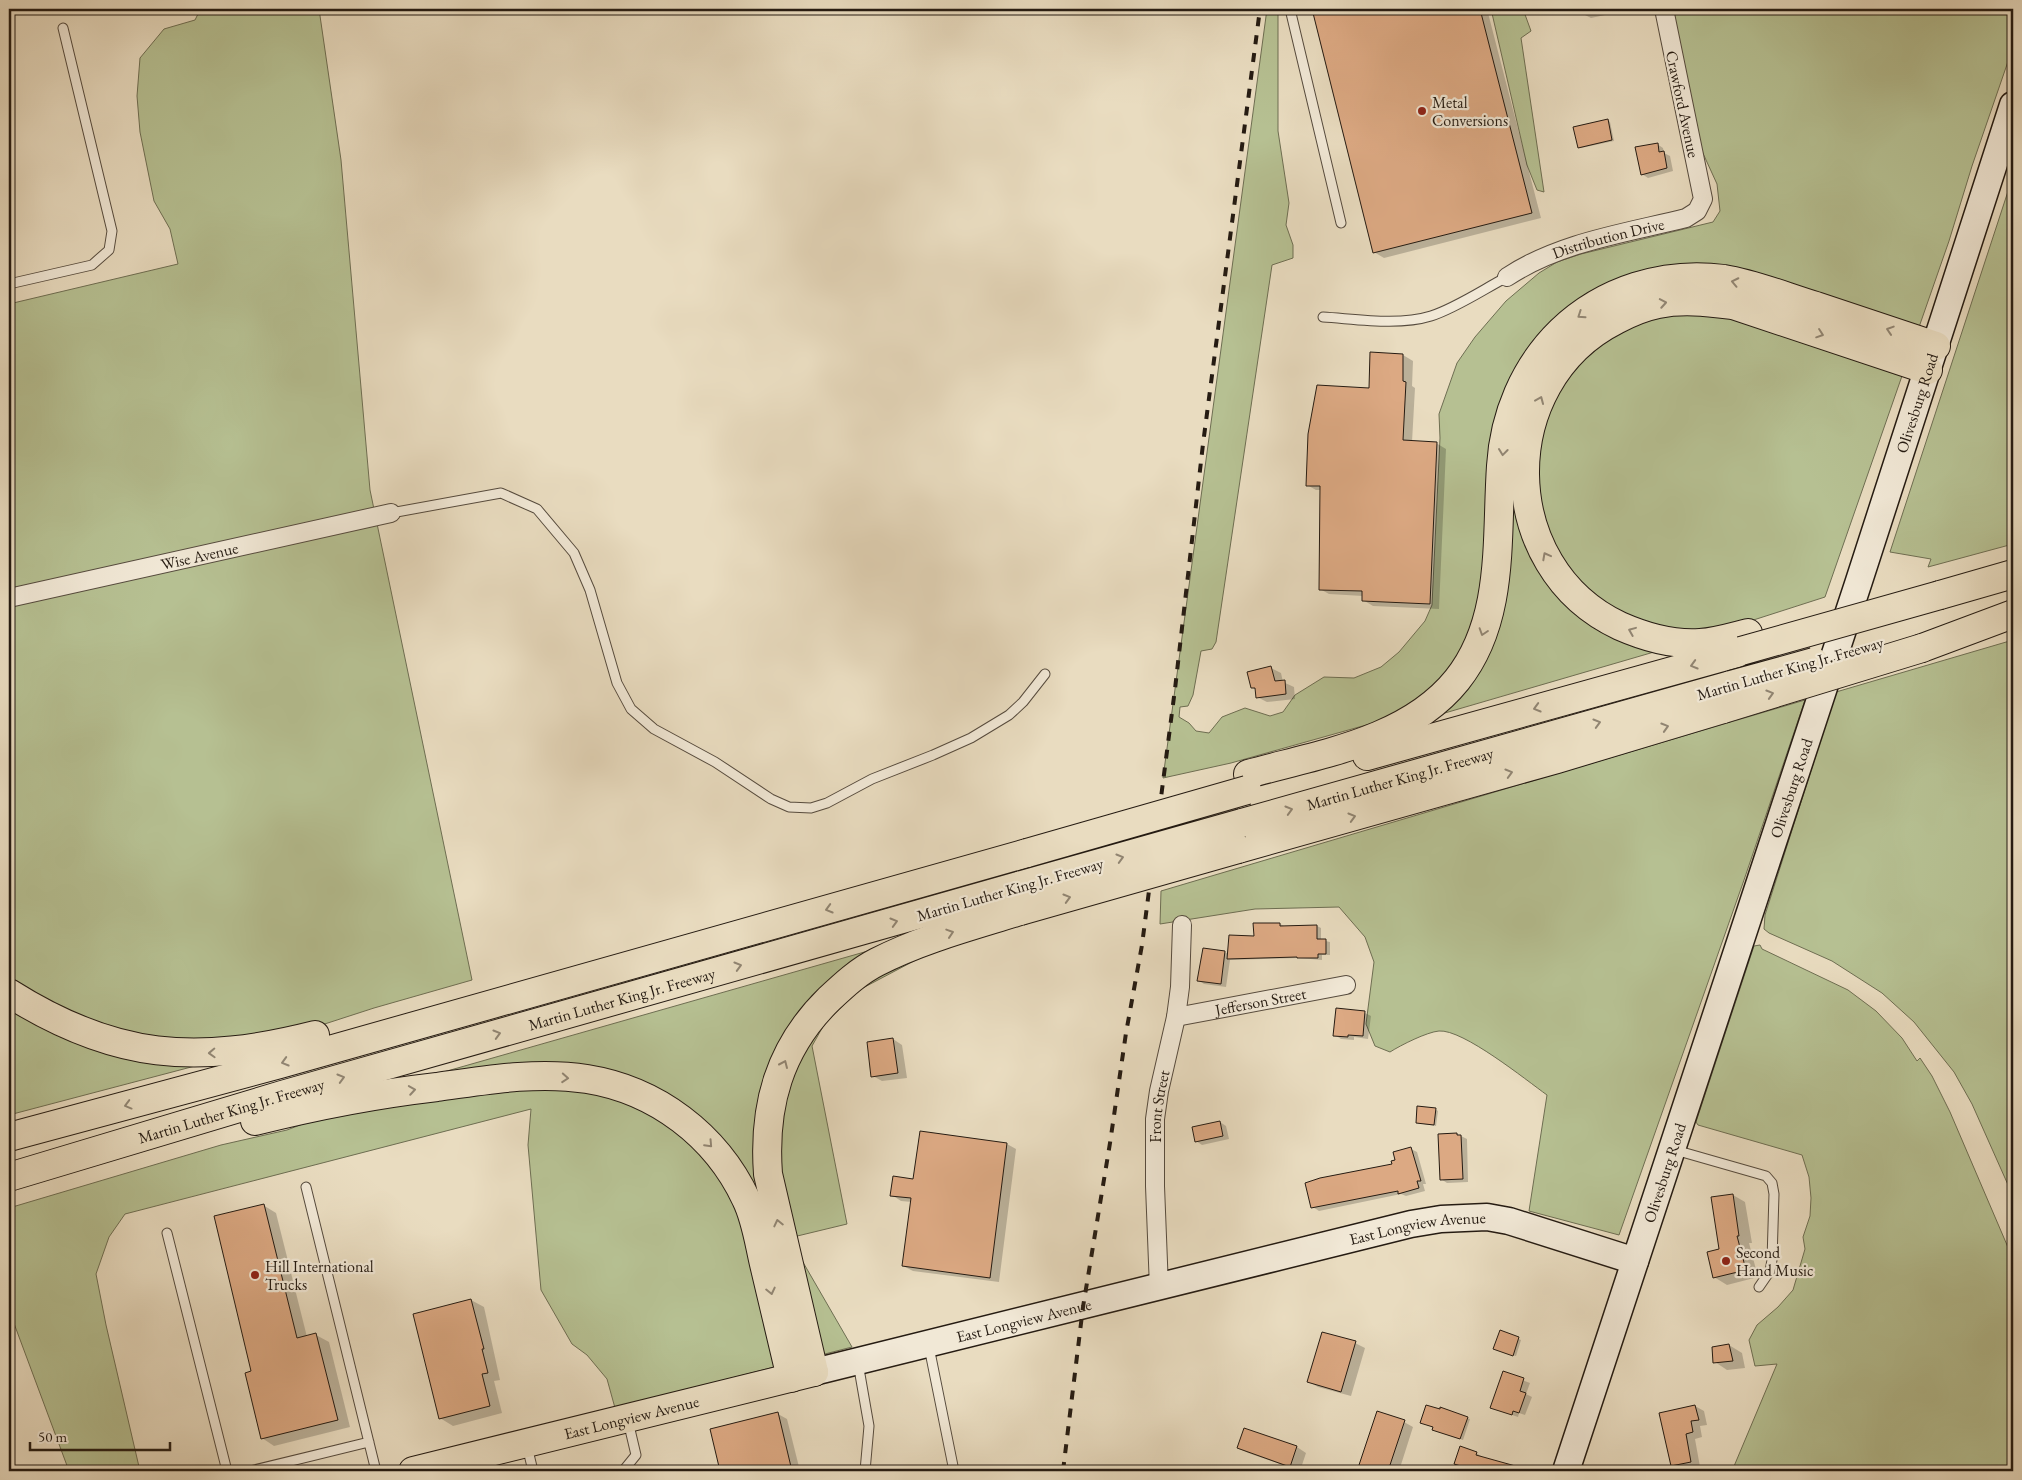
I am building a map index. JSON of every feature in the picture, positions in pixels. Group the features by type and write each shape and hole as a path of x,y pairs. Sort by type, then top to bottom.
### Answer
{"main road":[{"name":"Olivesburg Road","path":"1566,1471 1932,358 2013,105"},
{"path":"1248,782 1390,731 1423,711 1455,682 1467,667 1479,643 1495,585 1501,463 1509,418 1516,396 1532,365 1555,337 1570,323 1603,300 1622,291 1661,280 1685,278 1723,279 1769,291 1932,358"},
{"path":"1744,642 1678,644 1652,638 1611,622 1575,595 1559,578 1547,560 1530,519 1524,473 1530,430 1544,392 1552,378 1576,349 1605,325 1640,309 1678,301 1702,301 1733,306 1932,358"},
{"path":"1943,586 2013,558"},
{"name":"Martin Luther King Jr. Freeway","path":"9,1137 280,1064 960,872 1028,845 1943,586 2013,574"},
{"name":"Martin Luther King Jr. Freeway","path":"9,1177 282,1095 1021,898 1727,697 1925,639 2013,605"},
{"path":"1925,639 2013,614"},
{"path":"802,1375 768,1174 766,1149 767,1123 771,1099 778,1076 798,1036 814,1013 857,974 876,962 1021,898"},
{"path":"9,993 62,1023 104,1040 161,1052 224,1053 288,1042 415,1011 701,929 770,925"},
{"path":"9,1192 232,1126 358,1099 415,1089 516,1078 552,1076 587,1079 618,1087 650,1099 676,1114 718,1154 735,1178 747,1200 802,1375"},
{"name":"East Longview Avenue","path":"414,1471 1159,1288 1411,1224 1465,1217 1487,1217 1635,1261"}],"street":[{"name":"Crawford Avenue","path":"1664,9 1703,199"},
{"name":"Distribution Drive","path":"1508,277 1521,268 1559,250 1686,218 1697,211 1703,199"},
{"name":"Wise Avenue","path":"9,598 391,513"},
{"name":"Front Street","path":"1159,1288 1155,1186 1155,1119 1159,1092 1176,1017 1180,987 1182,925"},
{"name":"Jefferson Street","path":"1176,1017 1346,985"}],"lane":[{"path":"1290,9 1340,224"},
{"path":"9,284 92,264 109,250 112,231 63,28"},
{"path":"1323,317 1412,320 1432,316 1508,277"},
{"path":"391,513 501,493 537,509 574,553 590,590 617,684 631,710 654,729 715,762 771,799 790,807 811,808 828,803 872,779 971,738 1009,715 1023,702 1045,674"},
{"path":"1672,1149 1766,1176 1772,1183 1774,1194 1772,1260 1770,1271 1759,1287"},
{"path":"306,1187 376,1471"},
{"path":"167,1233 227,1471"},
{"path":"928,1344 954,1471"},
{"path":"858,1362 869,1426 865,1471"},
{"path":"623,1471 636,1455 627,1419"},
{"path":"250,1471 369,1442"},
{"path":"527,1444 533,1471"}],"green space":[{"path":"198,9 319,9 341,160 370,490 472,980 374,1008 195,1066 9,1115 9,304 178,264 170,229 154,201 140,132 137,96 140,58 164,29 195,20 199,12"},
{"path":"1267,9 1278,9 1278,131 1289,203 1286,225 1293,245 1293,258 1272,265 1216,642 1212,649 1201,651 1193,695 1188,706 1180,707 1179,717 1189,723 1196,731 1209,733 1222,717 1245,708 1270,716 1283,712 1295,695 1324,677 1354,678 1381,667 1399,652 1425,621 1432,605 1440,438 1439,414 1457,363 1475,337 1506,301 1539,273 1557,262 1581,254 1713,222 1720,211 1717,184 1701,149 1671,9 2013,9 2013,47 1972,166 1949,241 1825,597 1654,652 1438,715 1384,720 1231,763 1163,778"},
{"path":"1491,9 1523,9 1531,31 1521,38 1544,192 1537,190 1527,165"},
{"path":"2013,176 2013,544 1928,567 1931,559 1890,552"},
{"path":"2013,640 2013,1196 1972,1104 1954,1072 1914,1022 1882,993 1832,961 1764,929 1765,915 1836,692"},
{"path":"1805,700 1619,1235 1529,1211 1547,1095 1478,1046 1450,1033 1439,1031 1428,1034 1390,1052 1375,1046 1366,1024 1374,962 1365,937 1339,907 1255,909 1160,924 1161,891"},
{"path":"1760,945 1762,949 1848,990 1876,1011 1902,1038 1917,1061 1920,1058 1932,1076 1950,1112 2013,1259 2013,1471 1732,1471 1777,1364 1755,1366 1749,1340 1757,1325 1778,1307 1793,1290 1805,1249 1803,1237 1810,1216 1811,1198 1809,1177 1802,1155 1698,1125 1696,1122 1754,946"},
{"path":"868,951 929,953 859,990 825,1023 812,1046 847,1224 789,1238 852,1347 615,1408 607,1379 587,1355 572,1344 541,1290 528,1145 531,1109 125,1214 109,1237 96,1274 140,1471 69,1471 9,1310 9,1208 221,1145 287,1130 419,1079"}],"building":[{"name":"Metal Conversions","path":"1312,9 1480,9 1532,213 1373,253"},
{"path":"1608,119 1612,140 1578,148 1573,127"},
{"path":"1658,143 1659,152 1664,151 1667,168 1641,175 1635,147"},
{"path":"1370,352 1403,354 1403,381 1406,382 1403,440 1437,442 1430,604 1362,601 1362,591 1319,590 1320,486 1306,486 1308,434 1317,385 1369,388"},
{"path":"1271,666 1275,681 1285,680 1286,694 1256,698 1255,688 1251,688 1247,672"},
{"path":"1253,923 1280,923 1280,926 1317,925 1317,939 1326,939 1326,954 1318,954 1318,958 1227,959 1229,935 1254,936"},
{"path":"1203,948 1225,951 1221,984 1197,981"},
{"path":"1336,1008 1365,1011 1363,1036 1333,1036"},
{"path":"893,1038 898,1073 871,1077 867,1042"},
{"path":"1417,1106 1436,1108 1434,1125 1416,1123"},
{"path":"1220,1121 1223,1136 1195,1142 1192,1127"},
{"path":"920,1131 1007,1143 990,1278 902,1266 911,1198 890,1196 893,1176 913,1179"},
{"path":"1457,1133 1457,1135 1461,1135 1463,1179 1440,1180 1438,1134"},
{"path":"1411,1147 1421,1181 1417,1181 1419,1188 1398,1194 1398,1191 1311,1208 1305,1183 1320,1178 1392,1164 1391,1161 1395,1160 1393,1152"},
{"path":"1733,1194 1739,1236 1737,1236 1746,1270 1713,1278 1707,1252 1719,1249 1711,1197"},
{"name":"Hill International Trucks","path":"264,1204 297,1338 316,1333 338,1420 261,1439 245,1373 251,1371 214,1216"},
{"path":"471,1299 484,1349 482,1349 488,1373 482,1374 490,1406 439,1419 413,1314"},
{"path":"1500,1330 1519,1337 1513,1356 1493,1349"},
{"path":"1322,1332 1356,1341 1341,1392 1307,1382"},
{"path":"1729,1344 1733,1361 1713,1363 1712,1347"},
{"path":"1503,1371 1524,1378 1520,1391 1526,1393 1519,1413 1513,1411 1512,1415 1490,1408"},
{"path":"1426,1405 1440,1409 1440,1407 1468,1417 1460,1439 1432,1430 1433,1427 1420,1423"},
{"path":"1695,1405 1699,1420 1691,1421 1693,1432 1686,1434 1691,1462 1671,1466 1659,1413"},
{"path":"1377,1411 1405,1420 1388,1471 1357,1471"},
{"path":"778,1412 792,1471 720,1471 710,1429"},
{"path":"1244,1428 1297,1446 1290,1467 1237,1448"},
{"path":"1460,1446 1477,1452 1476,1455 1519,1467 1519,1471 1478,1471 1454,1464"}],"railway":[{"path":"1063,1471 1083,1307 1126,1033 1142,945 1175,689 1203,444 1260,9"}],"place":[{"name":"Metal Conversions","path":"1422,111"},
{"name":"Second Hand Music","path":"1726,1261"},
{"name":"Hill International Trucks","path":"255,1275"}]}
